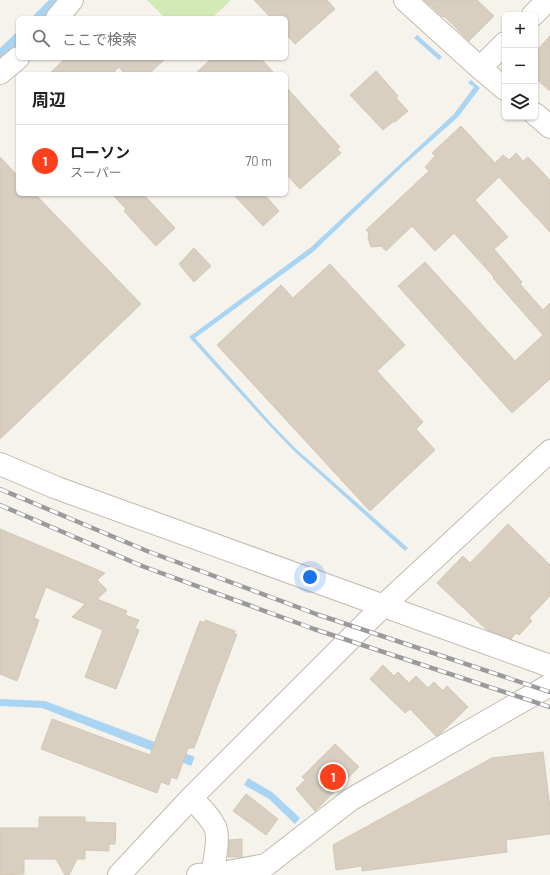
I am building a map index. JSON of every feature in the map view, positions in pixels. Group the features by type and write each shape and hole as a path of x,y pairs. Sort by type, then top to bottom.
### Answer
{"street":[{"path":"59,16 72,0"},
{"path":"405,0 502,86"},
{"path":"536,12 548,0"},
{"path":"480,68 502,46"},
{"path":"0,73 16,60"},
{"path":"538,117 550,127"},
{"path":"120,875 191,798 383,606 550,451"},
{"path":"0,464 57,488 550,666"},
{"path":"191,798 208,816 216,829 217,848 205,874 222,873 266,865 350,800 550,684"}],"green space":[{"path":"147,0 231,0 214,16 163,16"}],"water":[{"path":"49,0 68,0 54,16 33,16"},
{"path":"16,33 16,55 0,68 0,48"},
{"path":"417,35 442,57 439,60 414,38"},
{"path":"471,80 480,88 458,117 404,165 313,252 195,338 295,448 408,548 405,551 293,450 189,337 310,248 454,114 474,87 468,83"},
{"path":"0,699 45,701 195,757 191,766 42,708 0,706"},
{"path":"248,778 272,792 300,818 295,824 269,799 244,785"}],"building":[{"path":"254,0 327,0 335,9 295,44 288,36 288,16 269,16"},
{"path":"424,0 477,0 494,16 469,41 444,16 443,17"},
{"path":"550,36 550,91 538,81 538,49"},
{"path":"64,60 164,60 151,72 123,72 119,67 114,72 51,72"},
{"path":"210,60 262,60 273,72 197,72"},
{"path":"376,71 398,96 396,98 408,111 383,130 350,95"},
{"path":"288,89 340,147 337,149 341,153 300,189 288,176"},
{"path":"461,126 495,163 503,155 509,160 516,153 523,161 528,157 550,180 550,232 499,177 475,200 508,237 494,249 522,282 520,284 543,310 550,303 550,379 512,413 398,286 425,262 515,361 543,335 493,278 494,277 454,233 435,251 412,226 386,251 381,246 371,247 368,238 369,232 366,230 429,171 425,167 435,156 432,153"},
{"path":"0,157 16,174 16,196 37,196 141,304 0,439"},
{"path":"114,196 145,196 175,228 156,246 124,211 126,209"},
{"path":"235,196 266,196 279,211 263,226"},
{"path":"194,248 211,266 194,282 179,264"},
{"path":"330,264 405,345 377,371 423,422 416,429 435,450 370,511 217,345 281,285 293,298"},
{"path":"508,524 550,565 550,596 529,618 532,621 519,635 516,633 511,639 487,630 437,583 463,556 470,563"},
{"path":"0,529 105,573 97,580 107,590 97,599 127,611 125,615 139,620 135,628 139,630 116,689 85,677 103,630 72,617 85,604 46,587 34,618 39,620 17,681 0,674"},
{"path":"205,620 235,631 234,634 237,634 194,748 188,748 177,779 171,777 169,785 161,782 157,793 41,749 52,719 150,755 200,621 205,623"},
{"path":"383,665 394,676 398,672 409,683 416,676 428,688 434,682 443,691 447,686 468,707 436,736 410,709 405,713 370,679"},
{"path":"335,744 359,767 315,811 296,789 305,780 302,777"},
{"path":"543,752 550,808 550,834 506,840 507,852 362,871 362,866 336,870 333,845 492,758"},
{"path":"246,794 278,819 266,835 233,811"},
{"path":"39,817 85,817 85,822 116,823 115,844 109,844 109,851 85,850 85,859 77,859 69,875 65,875 56,859 24,859 24,874 0,875 0,828 39,828"},
{"path":"242,839 242,857 228,857 229,840"}],"railway":[{"path":"0,489 147,551 316,614 550,692"},
{"path":"0,505 142,566 314,629 550,707"}],"place":[{"name":"ローソン","path":"333,777"}]}
